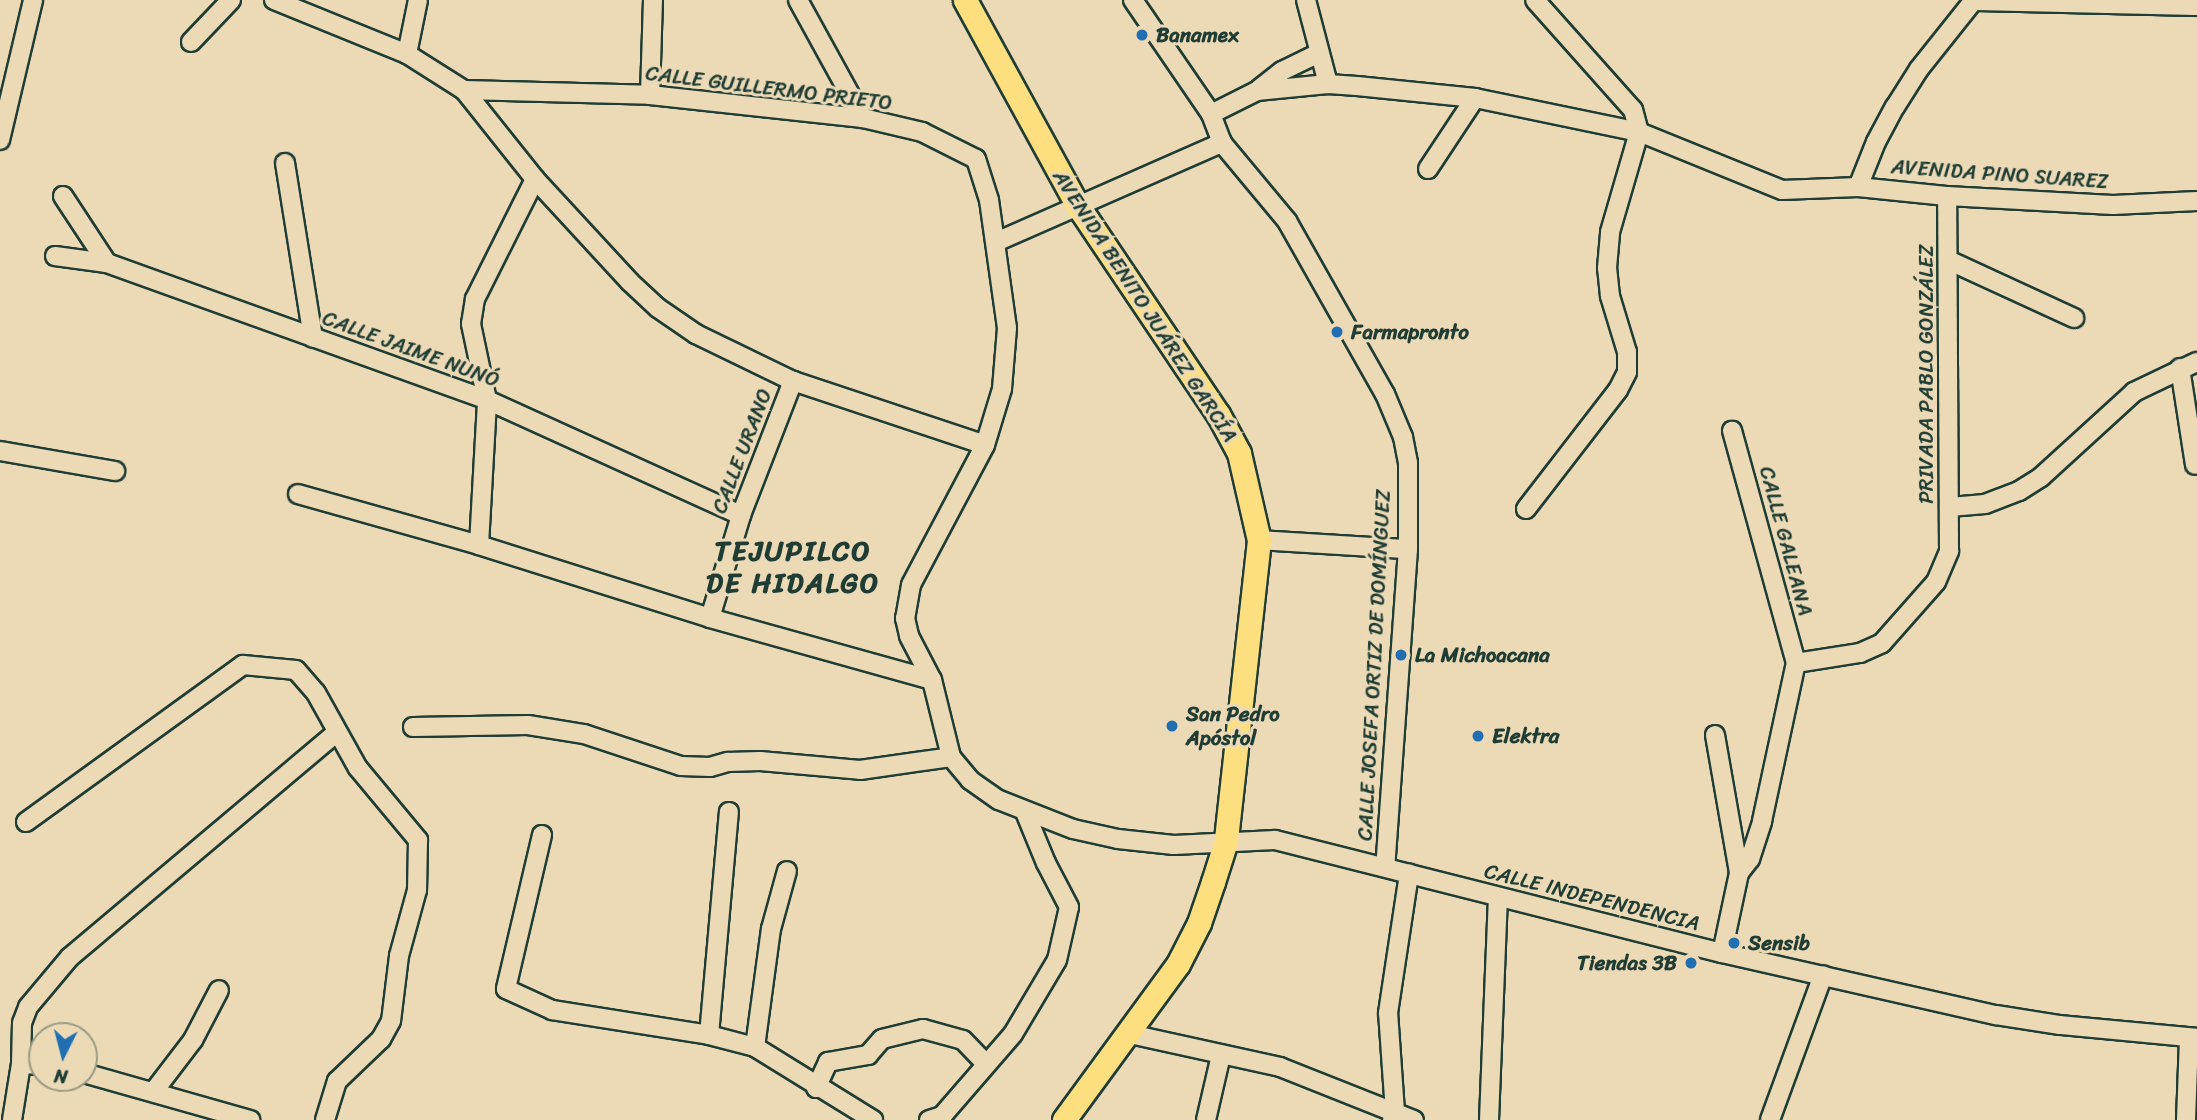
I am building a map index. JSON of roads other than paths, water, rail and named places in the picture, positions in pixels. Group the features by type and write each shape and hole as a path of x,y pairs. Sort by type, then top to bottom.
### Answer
{"main road":[{"name":"AVENIDA BENITO JUÁREZ GARCÍA","path":"965,0 1078,206 1218,414 1239,453 1259,540 1226,841 1199,923 1178,964 1130,1034 1064,1120"}],"street":[{"path":"0,141 3,115 33,0"},
{"path":"191,43 231,0"},
{"path":"274,0 407,54 464,90 535,179 658,308 696,334 793,381 985,445"},
{"path":"407,54 418,0"},
{"path":"650,95 653,0"},
{"path":"798,0 863,118"},
{"name":"CALLE JOSEFA ORTIZ DE DOMÍNGUEZ","path":"1133,0 1210,114 1222,143 1287,221 1385,394 1404,437 1408,463 1408,549 1385,867"},
{"path":"1306,0 1328,84"},
{"path":"1527,509 1618,390 1627,372 1627,352 1610,296 1607,268 1610,232 1639,132 1633,110 1535,0"},
{"path":"1858,187 1895,107 1919,69 1974,0 2197,6"},
{"path":"1210,114 1257,91 1282,71 1319,53"},
{"name":"AVENIDA PINO SUAREZ","path":"1257,91 1328,84 1475,98 1639,132 1771,188 1800,190 1858,187 1947,196 2113,205 2197,201"},
{"name":"CALLE GUILLERMO PRIETO","path":"464,90 650,95 863,118 922,132 976,159 989,200 1007,328 1002,389 985,445 911,585 905,618 909,636 932,680 951,757"},
{"path":"1428,169 1475,98"},
{"path":"996,242 1222,143"},
{"path":"285,163 313,338"},
{"path":"479,545 487,400 471,324 475,299 535,179"},
{"path":"63,196 107,263"},
{"name":"PRIVADA PABLO GONZÁLEZ","path":"1796,663 1860,653 1882,643 1936,582 1949,551 1947,196"},
{"name":"CALLE JAIME NUNÓ","path":"55,256 107,263 487,400 741,515"},
{"path":"1948,260 2074,318"},
{"path":"1950,507 1985,504 2019,491 2041,477 2134,393 2188,365 2195,465"},
{"name":"CALLE URANO","path":"710,618 741,515 793,381"},
{"name":"CALLE GALEANA","path":"1732,431 1796,663"},
{"path":"0,451 115,471"},
{"path":"298,494 479,545 710,618 932,680"},
{"path":"1259,540 1408,549"},
{"path":"1739,873 1750,859 1762,821 1796,663"},
{"path":"26,822 243,665 296,670 316,693 358,768 418,840 417,890 399,956 391,1021 381,1039 337,1081 326,1120"},
{"path":"414,727 528,725 584,734 681,766 710,767 728,762 760,761 860,770 951,757"},
{"path":"12,1120 21,1063 22,1023 28,1007 70,957 337,732"},
{"path":"1715,735 1739,873 1721,953"},
{"name":"CALLE INDEPENDENCIA","path":"951,757 970,780 1025,812 1073,829 1118,839 1174,845 1275,840 1721,953 2009,1017 2060,1025 2193,1038"},
{"path":"709,1035 729,812"},
{"path":"929,1120 942,1116 985,1063 1013,1034 1058,960 1069,907 1046,863 1025,812"},
{"path":"542,835 506,989 552,1010 709,1035 755,1047 799,1072 816,1088 873,1120"},
{"path":"755,1047 771,929 787,871"},
{"path":"1393,1116 1388,1013 1409,874"},
{"path":"1489,1120 1498,897"},
{"path":"1770,1120 1823,975"},
{"path":"154,1091 193,1040 219,990"},
{"path":"816,1088 828,1062 868,1055 882,1039 923,1029 963,1040 985,1063"},
{"path":"1130,1034 1280,1067 1393,1116 1414,1120"},
{"path":"2186,1120 2193,1038"},
{"path":"1206,1120 1221,1055"},
{"path":"21,1063 28,1064"},
{"path":"98,1077 250,1120"}],"place":[{"name":"Banamex","path":"1142,35"},
{"name":"Farmapronto","path":"1337,332"},
{"name":"La Michoacana","path":"1401,655"},
{"name":"San Pedro Apóstol","path":"1172,726"},
{"name":"Elektra","path":"1478,736"},
{"name":"Sensib","path":"1734,943"},
{"name":"Tiendas 3B","path":"1691,963"}],"district":[{"name":"TEJUPILCO DE HIDALGO","path":"793,567"}]}
